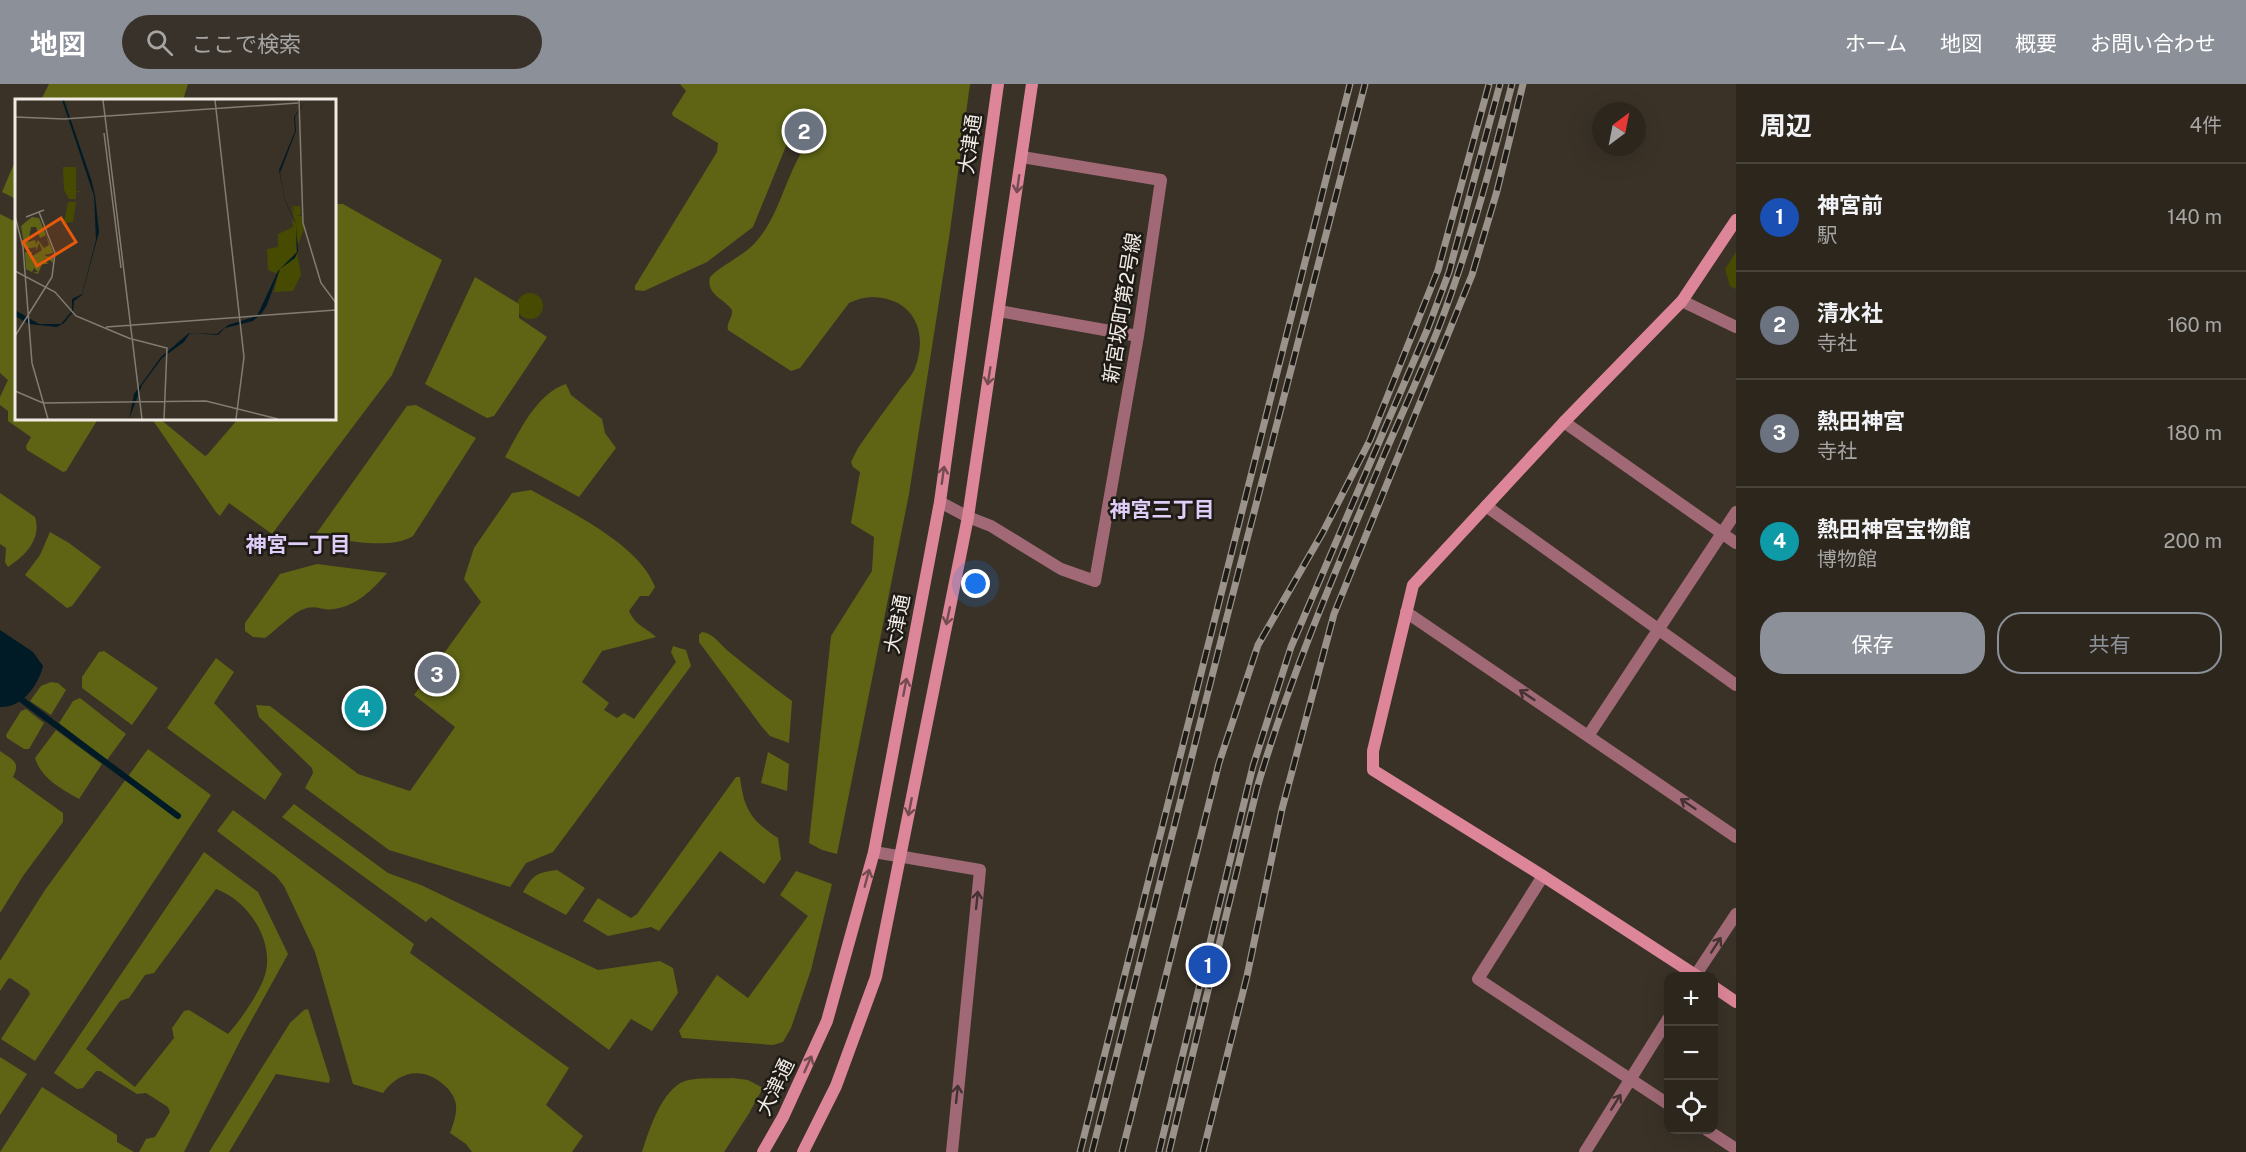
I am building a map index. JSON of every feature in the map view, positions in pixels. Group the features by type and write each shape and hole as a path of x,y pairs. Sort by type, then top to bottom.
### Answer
{"main road":[{"name":"大津通","path":"763,1152 783,1117 827,1021 874,852 940,502 998,84"},
{"path":"802,1152 836,1086 876,977 968,517 1032,84"},
{"path":"1690,972 1543,876 1373,770 1372,751 1413,585 1564,422 1682,300 1736,220"},
{"path":"1718,990 1736,1002"}],"street":[{"name":"新宮坂町第2号線","path":"968,517 991,526 1061,569 1095,581 1138,336 1161,180 1022,157"},
{"path":"1682,300 1736,327"},
{"path":"999,311 1138,336"},
{"path":"1564,422 1736,543"},
{"path":"940,502 968,517"},
{"path":"1486,506 1736,685"},
{"path":"1588,736 1736,512"},
{"path":"1406,612 1736,837"},
{"path":"874,852 980,870 952,1152"},
{"path":"1543,876 1478,979 1664,1101"},
{"path":"1699,972 1736,914"},
{"path":"1585,1152 1664,1026"},
{"path":"1713,1134 1736,1149"}],"shaded area":[{"path":"1736,252 1736,289 1730,286 1725,269"},
{"path":"530,293 539,297 543,306 539,315 530,319 521,315 517,306 521,297"}],"green space":[{"path":"49,84 188,84 183,99 42,99"},
{"path":"680,84 970,84 949,238 909,494 837,854 809,843 831,636 872,571 874,537 851,523 860,472 853,467 851,462 858,448 914,371 920,350 919,332 912,316 898,303 879,297 861,298 849,303 800,368 791,371 728,330 732,310 713,292 709,283 710,277 749,249 767,227 797,160 817,131 813,122 804,117 799,118 795,124 753,227 707,262 644,291 635,290 635,286 717,152 718,143 673,116 672,113 686,91"},
{"path":"15,161 15,198 2,192"},
{"path":"343,204 442,260 392,375 272,534 229,503 220,516 153,420 161,420 205,456 237,420 336,420 336,205"},
{"path":"0,214 15,222 15,420 97,420 66,471 63,472 27,450 26,446 31,437 8,421 8,411 0,405 0,397 8,380 0,373"},
{"path":"475,277 519,304 519,318 547,337 494,416 487,418 425,384"},
{"path":"566,384 571,395 602,419 605,433 616,448 579,497 505,457 537,405 555,389"},
{"path":"416,405 476,438 413,536 404,540 381,543 323,538 316,534 407,406"},
{"path":"531,490 583,519 619,543 635,557 655,587 649,596 640,596 629,611 637,623 656,637 602,651 582,682 609,703 604,710 617,718 624,713 634,719 676,662 671,652 673,646 686,650 691,666 553,852 526,863 510,887 389,850 305,788 313,773 312,768 259,717 256,705 270,706 358,774 410,791 455,727 414,695 481,602 464,579 474,548 512,493"},
{"path":"0,493 35,517 37,525 34,540 26,552 8,567 5,562 6,548 0,544"},
{"path":"50,532 101,567 72,606 67,608 25,575 40,555"},
{"path":"317,564 387,573 370,591 350,604 331,609 314,607 301,610 265,638 253,637 245,631 245,623 280,574"},
{"path":"702,632 713,637 792,701 789,743 770,736 762,727 699,642 699,635"},
{"path":"104,651 158,688 132,725 82,688 82,677 99,652"},
{"path":"216,658 234,672 214,703 282,774 265,800 167,728"},
{"path":"51,682 58,683 66,690 51,715 30,701 41,686"},
{"path":"80,698 126,734 107,760 59,723 73,701"},
{"path":"26,709 44,723 29,749 24,749 6,735 21,711"},
{"path":"56,730 102,764 79,799 47,777 35,758"},
{"path":"148,749 211,795 35,1061 1,1039 30,994 28,990 10,978 0,991 0,961 45,890"},
{"path":"0,751 12,759 16,765 13,777 63,813 63,822 23,876 0,913"},
{"path":"768,752 789,764 787,791 761,783"},
{"path":"736,777 740,777 750,813 761,826 778,838 781,859 764,884 720,851 659,931 651,927 608,936 583,921 598,898 631,918 637,914"},
{"path":"294,804 388,873 421,885 598,970 660,961 673,968 678,993 652,1031 631,1019 609,1050 431,917 426,922 282,817"},
{"path":"233,810 414,944 410,953 569,1068 546,1105 583,1136 572,1152 472,1152 466,1144 450,1133 456,1108 452,1094 444,1085 428,1075 420,1073 404,1076 396,1080 383,1093 353,1084 315,952 284,886 276,876 217,831"},
{"path":"204,852 258,892 288,954 240,1041 184,1152 139,1152 146,1139 155,1137 170,1112 168,1107 146,1093 137,1094 100,1071 96,1071 83,1088 77,1089 54,1073","holes":["216,889 228,894 248,912 262,936 267,962 259,990 228,1034 189,1010 184,1011 172,1028 174,1038 135,1087 86,1049 120,1001 129,998 145,975 154,973"]},
{"path":"557,870 585,888 566,915 523,892 536,875"},
{"path":"796,871 832,884 811,970 791,1028 783,1042 773,1045 682,1038 679,1031 717,975 748,998 808,916 780,895"},
{"path":"308,1009 330,1079 329,1083 276,1074 229,1152 209,1152 290,1023"},
{"path":"0,1057 27,1074 0,1115"},
{"path":"696,1079 748,1080 763,1088 724,1152 642,1152 663,1101 677,1085"},
{"path":"42,1087 117,1135 117,1142 134,1152 0,1152"}],"water":[{"path":"0,630 33,652 43,666 33,688 22,700 0,707"}],"waterway":[{"path":"22,700 178,816"}],"railway":[{"path":"1080,1152 1350,84"},
{"path":"1092,1152 1365,84"},
{"path":"1122,1152 1219,763 1258,645 1323,532 1370,440 1438,270 1489,84"},
{"path":"1159,1152 1253,766 1291,647 1428,328 1449,272 1500,84"},
{"path":"1169,1152 1257,788 1270,745 1316,619 1433,343 1450,297 1479,207 1512,84"},
{"path":"1203,1152 1247,976 1282,809 1334,614 1472,275 1497,191 1523,84"}],"place":[{"name":"清水社","path":"804,131"},
{"name":"熱田神宮","path":"437,674"},
{"name":"熱田神宮宝物館","path":"364,708"},
{"name":"神宮前","path":"1208,965"}],"district":[{"name":"神宮三丁目","path":"1162,509"},
{"name":"神宮一丁目","path":"298,544"}]}
